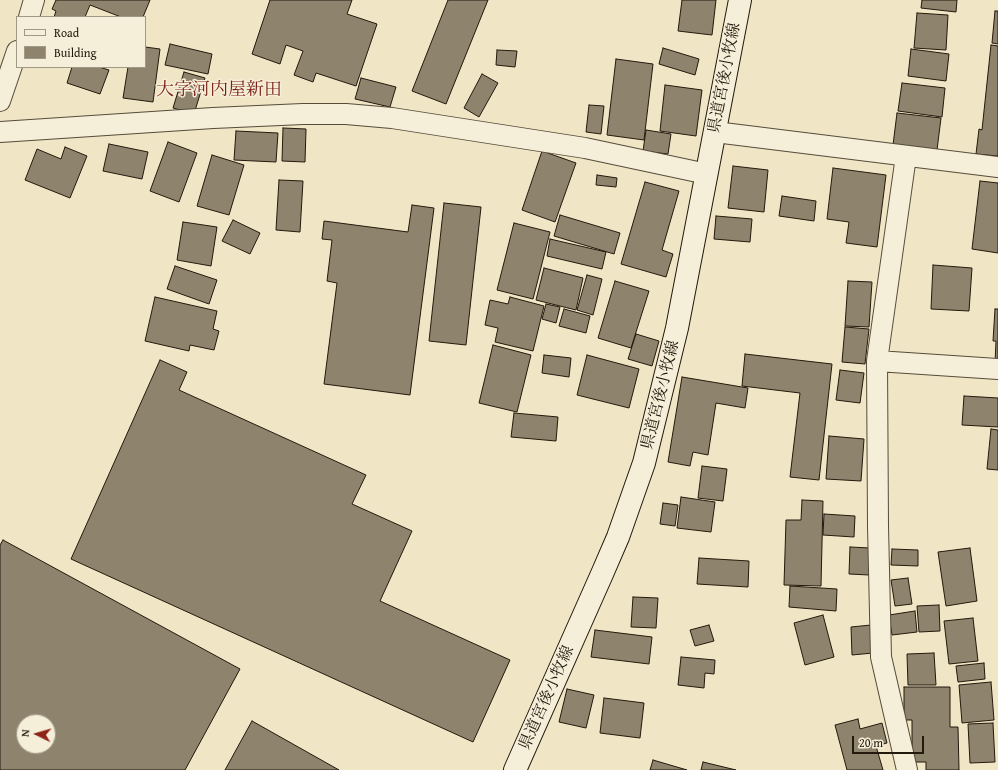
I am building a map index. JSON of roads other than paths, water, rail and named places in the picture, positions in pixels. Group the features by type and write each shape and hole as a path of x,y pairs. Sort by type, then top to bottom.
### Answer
{"main road":[{"name":"県道宮後小牧線","path":"515,770 606,567 644,463 676,334 740,0"}],"street":[{"path":"29,16 34,0"},
{"path":"0,101 16,54"},
{"path":"0,132 213,118 303,114 346,114 392,118 585,148 707,174"},
{"path":"715,132 998,167"},
{"path":"906,156 877,360 878,526 881,657 907,770"},
{"path":"877,360 998,369"}],"district":[{"name":"大字河内屋新田","path":"219,90"}]}
